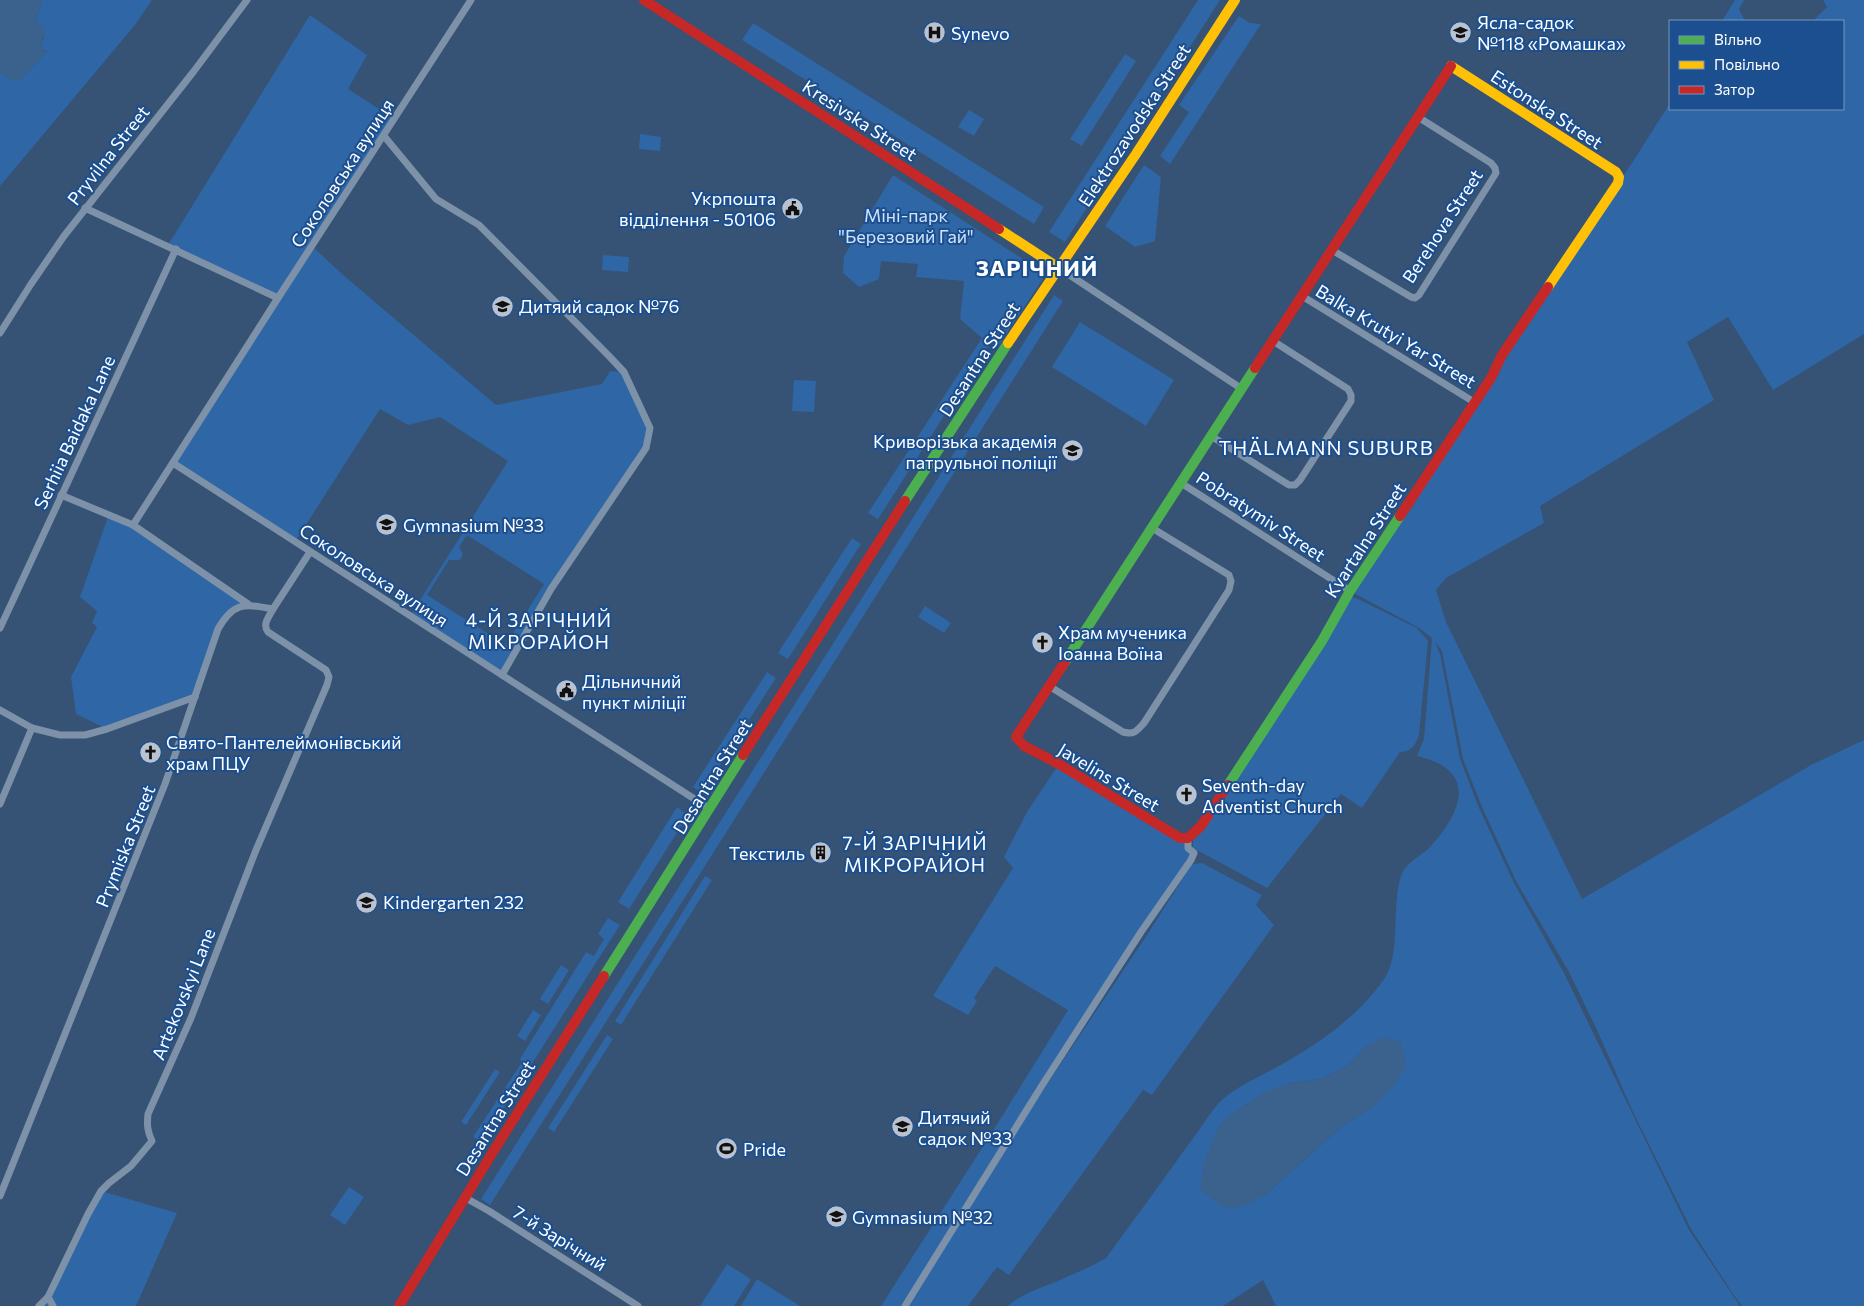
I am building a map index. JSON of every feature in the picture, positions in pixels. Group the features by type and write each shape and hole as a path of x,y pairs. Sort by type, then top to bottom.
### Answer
{"street":[{"name":"Pryvilna Street","path":"0,334 31,284 85,208 194,71 247,0"},
{"name":"Соколовська вулиця","path":"133,526 278,298 472,0"},
{"name":"Kresivska Street","path":"644,0 1059,268"},
{"name":"Elektrozavodska Street","path":"1059,268 1136,154 1235,0"},
{"name":"Estonska Street","path":"1418,116 1451,66 1616,172 1619,177 1618,184"},
{"path":"1152,528 1229,575 1231,582 1230,590 1144,723 1136,732 1130,734 1123,732 1049,686 1418,116"},
{"name":"Berehova Street","path":"1332,250 1415,298 1440,262 1496,173 1491,163 1418,116"},
{"path":"384,136 436,199 479,225 624,372 650,428 646,448 551,589 502,675"},
{"name":"Kvartalna Street","path":"1188,838 1201,826 1322,641 1350,591 1490,378 1502,355 1618,184"},
{"path":"85,208 278,298"},
{"name":"Serhiia Baidaka Lane","path":"0,628 176,249"},
{"path":"1059,268 1242,389"},
{"name":"Desantna Street","path":"399,1306 464,1197 848,590 1059,268"},
{"name":"Balka Krutyi Yar Street","path":"1302,296 1474,402"},
{"path":"1211,436 1289,485 1295,485 1305,472 1351,401 1351,395 1348,389 1273,341"},
{"name":"Соколовська вулиця","path":"173,463 710,809"},
{"name":"Pobratymiv Street","path":"1181,483 1350,591"},
{"path":"61,495 133,526 248,604 273,609 310,552"},
{"name":"Prymiska Street","path":"0,1196 166,784 218,629 224,618 231,612 248,604"},
{"name":"Artekovskyi Lane","path":"38,1306 48,1298 76,1237 101,1191 131,1166 152,1141 148,1134 148,1114 191,1018 256,850 327,685 329,677 326,670 265,629 265,623 273,609"},
{"name":"Javelins Street","path":"1049,686 1016,737 1024,746 1059,764 1168,832 1180,838 1188,838"},
{"path":"0,710 32,728 60,734 85,735 107,729 195,697"},
{"path":"0,804 32,728"},
{"path":"905,1306 1041,1087 1141,932 1191,860 1194,853 1188,848 1188,838"},
{"name":"7-й Зарічний","path":"464,1197 638,1306"},
{"path":"48,1298 53,1306"}],"green space":[{"path":"42,0 152,0 135,25 0,186 0,73 15,81 21,79 47,51 42,49 41,43 44,37 41,26 36,21"},
{"path":"1198,0 1220,0 1065,242 1049,232"},
{"path":"1735,0 1744,0 1739,9 1744,20 1723,20"},
{"path":"1823,0 1864,0 1864,334 1773,390 1728,317 1687,342 1714,400 1540,506 1544,523 1446,578 1436,590 1446,622 1582,899 1811,765 1864,740 1864,1306 1742,1306 1691,1229 1632,1110 1569,972 1516,881 1482,807 1463,759 1442,651 1435,642 1440,654 1460,759 1479,808 1514,883 1564,973 1689,1230 1740,1306 1276,1306 1263,1280 1223,1306 1008,1306 1029,1293 1106,1258 1218,1104 1241,1086 1330,1034 1365,1003 1385,978 1391,965 1395,941 1398,888 1403,871 1430,847 1441,833 1450,820 1459,793 1457,781 1449,771 1436,762 1417,756 1424,739 1432,638 1419,628 1350,591 1502,355 1632,163 1669,105 1669,110 1844,110 1844,20 1814,20 1827,7","holes":["1366,1046 1375,1105 1341,1127 1265,1195 1219,1125 1246,1104 1291,1083 1321,1079 1349,1065"]},
{"path":"310,15 367,55 348,89 395,119 312,246 342,274 496,405 602,384 610,371 624,372 650,428 646,448 572,558 502,675 410,616 508,461 440,417 408,425 380,409 295,542 173,463 278,298 168,245","holes":["467,535 544,584 506,645 427,595 449,560 460,560 463,554 459,547"]},
{"path":"1239,16 1250,23 1261,24 1170,164 1160,156 1189,112 1179,105"},
{"path":"753,23 1044,207 1034,224 742,40"},
{"path":"1125,54 1136,61 1082,146 1070,139"},
{"path":"969,110 984,119 974,136 958,127"},
{"path":"640,134 661,137 660,151 639,149"},
{"path":"1144,165 1161,177 1155,241 1135,247 1105,226"},
{"name":"Міні-парк \"Березовий Гай\"","path":"893,175 1046,274 997,348 990,344 878,519 868,513 982,338 960,319 964,281 916,277 918,264 881,261 879,279 859,287 843,273 844,256"},
{"path":"603,255 629,257 628,272 602,270"},
{"path":"1054,295 1063,301 490,1205 481,1199"},
{"path":"1080,322 1174,380 1146,426 1052,367"},
{"path":"794,380 816,381 814,412 792,411"},
{"path":"109,514 133,525 248,604 224,618 195,697 107,729 76,714 71,677 97,627 92,623 97,611 80,597"},
{"path":"852,538 861,544 788,659 778,653"},
{"path":"1352,597 1417,628 1428,641 1419,735 1412,747 1400,752 1362,808 1341,794 1267,888 1193,848 1193,840"},
{"path":"925,606 951,623 944,633 918,617"},
{"path":"767,672 776,678 702,793 693,787"},
{"path":"1059,764 1188,838 1188,848 1194,853 1003,1150 1147,935 1192,864 1202,863 1262,895 1256,905 1274,925 1152,1095 1143,1090 1009,1275 997,1267 968,1306 881,1306 1068,1010 995,966 974,998 977,1001 968,1015 933,996 1013,868 1004,857 1027,812"},
{"path":"677,807 688,815 629,909 618,902"},
{"path":"705,876 712,880 621,1025 615,1021"},
{"path":"608,918 620,925 484,1139 481,1141 473,1137 522,1062 520,1059 586,952 594,956 604,939 598,934"},
{"path":"561,965 569,970 548,1004 540,999"},
{"path":"533,1010 541,1015 525,1041 517,1036"},
{"path":"607,1035 613,1039 554,1132 548,1128"},
{"path":"495,1069 500,1072 466,1125 461,1122"},
{"path":"349,1187 364,1197 345,1225 330,1215"},
{"path":"101,1191 177,1213 136,1306 39,1306 48,1297"},
{"path":"727,1264 751,1279 734,1306 700,1306"},
{"path":"757,1279 800,1306 741,1306"}],"shaded area":[{"path":"0,0 42,0 36,21 45,31 41,43 42,49 47,52 21,79 15,81 0,73"},
{"path":"1384,1037 1401,1042 1406,1065 1396,1083 1375,1105 1341,1127 1265,1195 1239,1208 1221,1206 1200,1189 1204,1162 1220,1124 1266,1091 1291,1083 1321,1079 1349,1065 1366,1046"}],"traffic: fast":[{"path":"905,501 1008,343"},
{"path":"1065,662 1255,368"},
{"path":"1228,785 1322,641 1350,591 1400,516"},
{"path":"604,976 743,755"}],"traffic: slow":[{"path":"1008,343 1136,154 1235,0"},
{"path":"1451,66 1616,172 1619,177 1618,183 1548,287"},
{"path":"999,229 1059,268"}],"traffic: jam":[{"path":"644,0 999,229"},
{"path":"1255,368 1451,66"},
{"path":"1400,516 1491,378 1502,355 1548,287"},
{"path":"743,755 905,501"},
{"path":"1065,662 1016,737 1024,746 1059,764 1180,838 1188,838 1201,826 1228,785"},
{"path":"399,1306 496,1147 604,976"}],"place":[{"name":"Ясла-садок №118 «Ромашка»","path":"1461,32"},
{"name":"Synevo","path":"935,33"},
{"name":"Укрпошта відділення - 50106","path":"792,208"},
{"name":"Дитяий садок №76","path":"503,306"},
{"name":"Криворізька академія патрульної поліції","path":"1073,451"},
{"name":"Gymnasium №33","path":"387,525"},
{"name":"Храм мученика Іоанна Воїна","path":"1042,642"},
{"name":"Дільничний пункт міліції","path":"566,691"},
{"name":"Свято-Пантелеймонівський храм ПЦУ","path":"150,752"},
{"name":"Seventh-day Adventist Church","path":"1186,795"},
{"name":"Текстиль","path":"821,853"},
{"name":"Kindergarten 232","path":"367,902"},
{"name":"Дитячий садок №33","path":"902,1127"},
{"name":"Pride","path":"727,1149"},
{"name":"Gymnasium №32","path":"836,1217"}],"district":[{"name":"ЗАРІЧНИЙ","path":"1037,267"},
{"name":"THÄLMANN SUBURB","path":"1326,447"},
{"name":"4-Й ЗАРІЧНИЙ МІКРОРАЙОН","path":"539,630"},
{"name":"7-Й ЗАРІЧНИЙ МІКРОРАЙОН","path":"915,853"}]}
